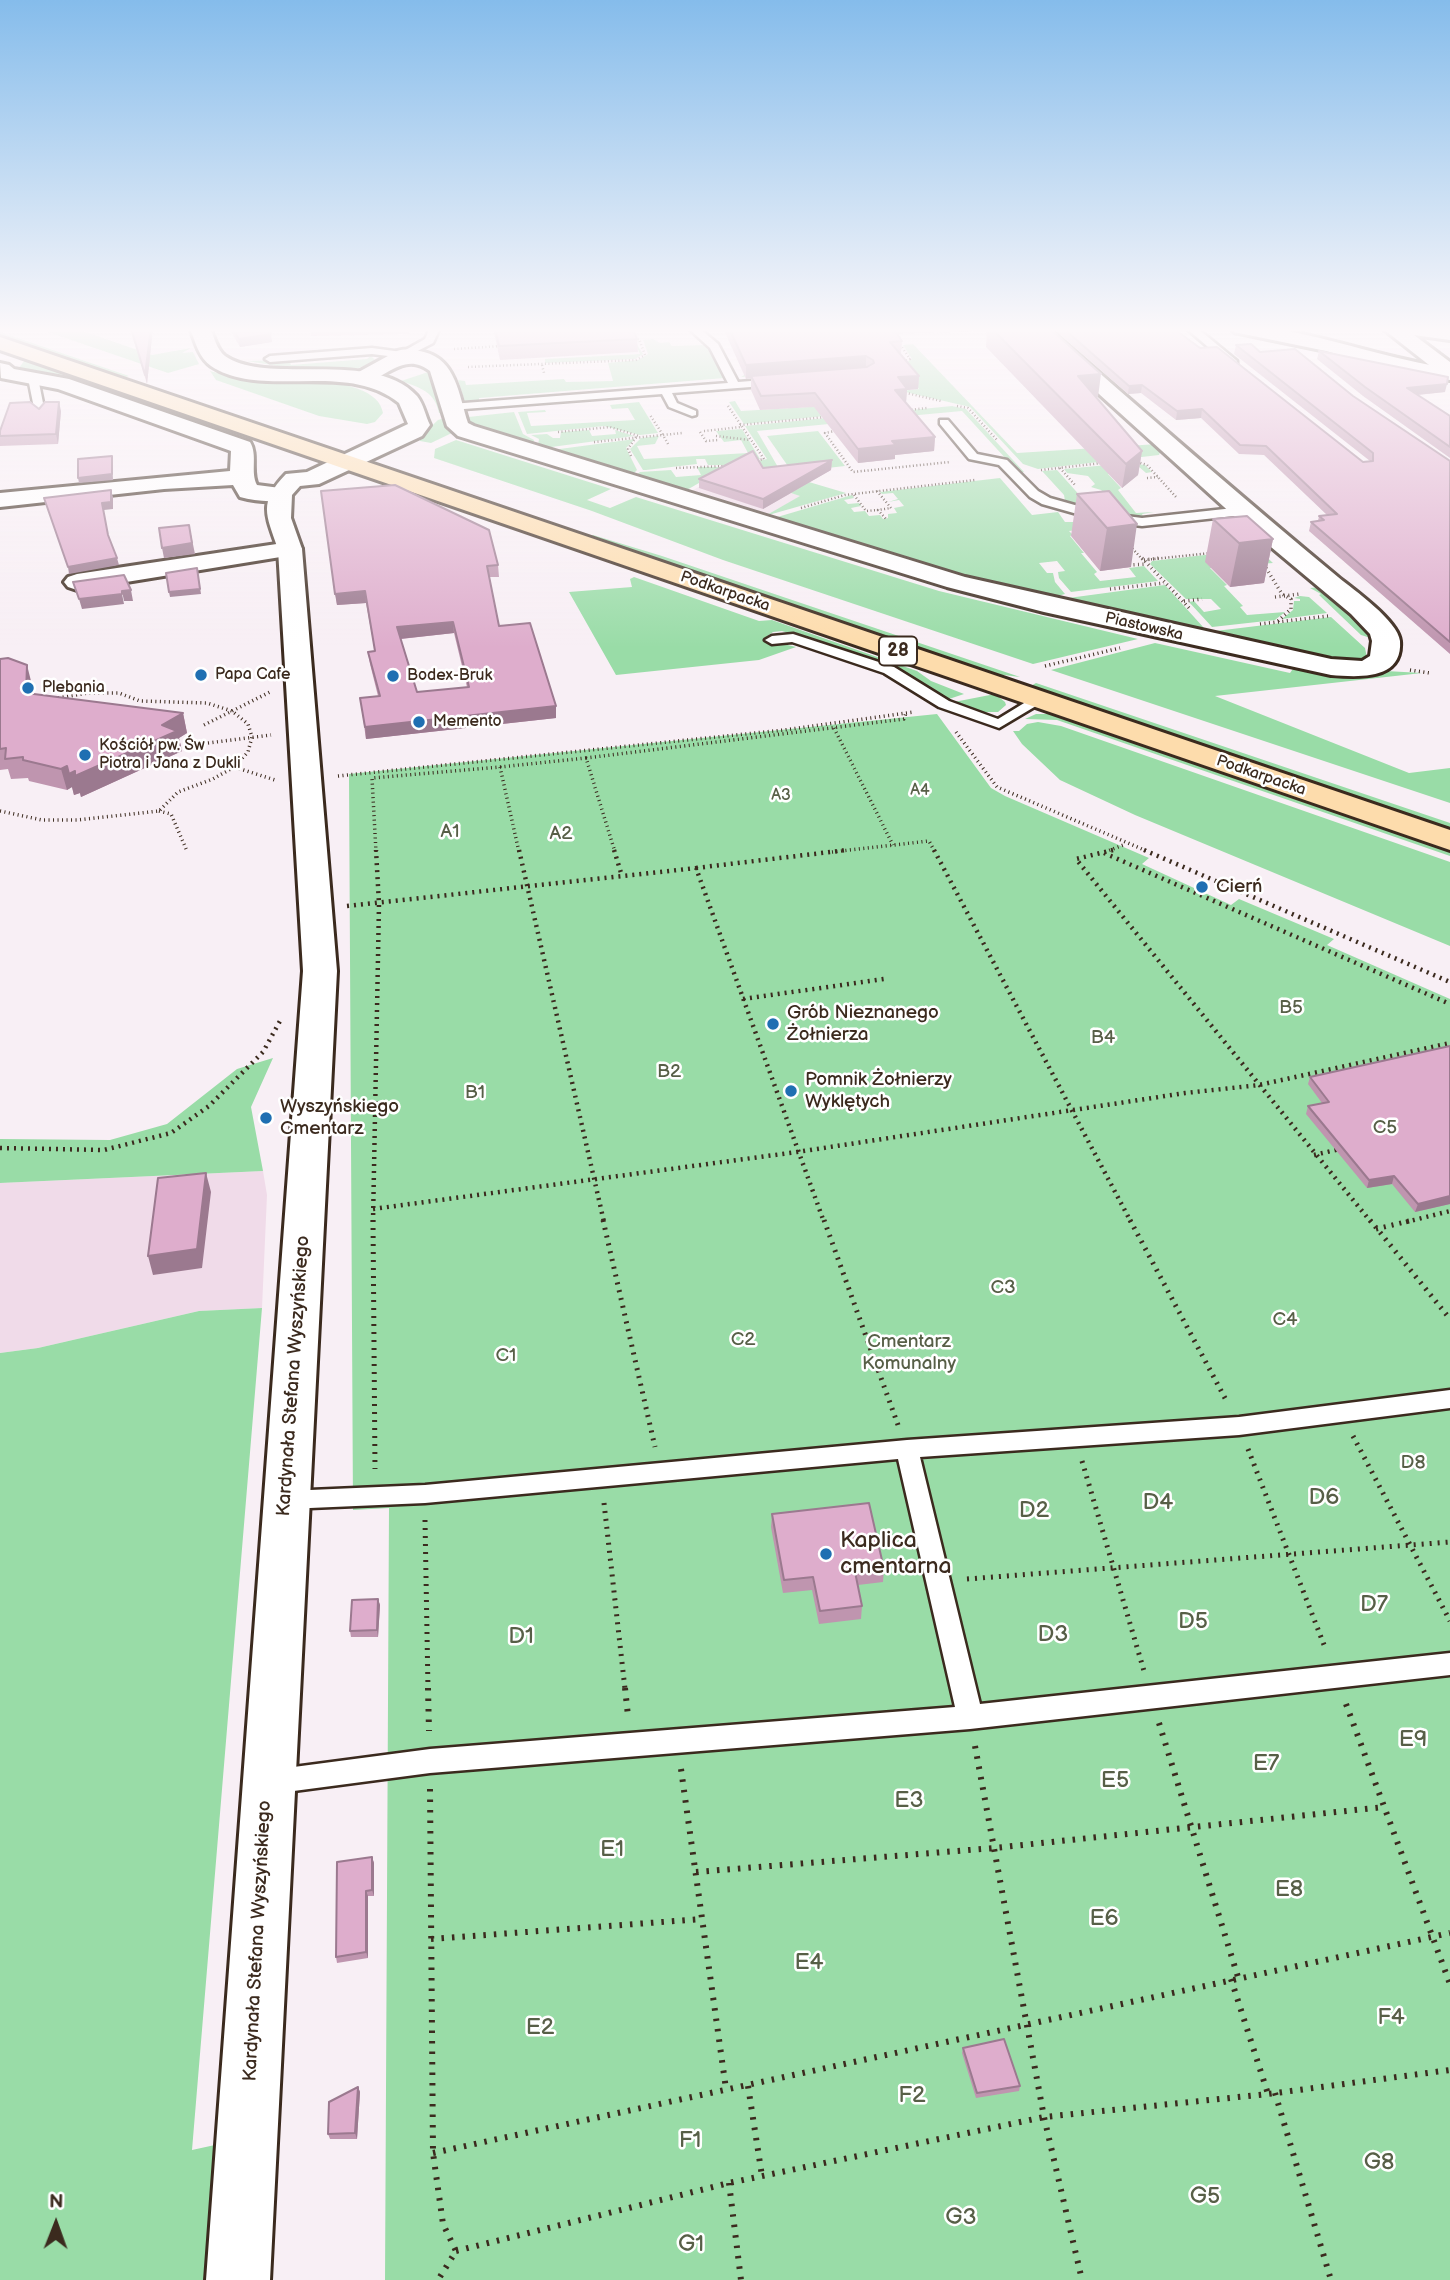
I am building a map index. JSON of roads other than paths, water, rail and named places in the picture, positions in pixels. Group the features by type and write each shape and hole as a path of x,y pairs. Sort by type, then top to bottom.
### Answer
{"main road":[{"name":"Podkarpacka","path":"251,434 328,464 1039,700 1450,841"},
{"name":"Podkarpacka","path":"251,434 328,464 1450,813"}],"street":[{"path":"0,500 164,482 241,477 242,447 207,434"},
{"path":"328,464 405,434"},
{"name":"Piastowska","path":"477,434 956,582 1175,634 1331,667 1364,668 1376,665 1383,659 1386,641 1376,624 1156,434"},
{"name":"Podkarpacka","path":"241,477 248,492 328,464"},
{"name":"Kardynała Stefana Wyszyńskiego","path":"238,2280 267,1783 320,971 290,549 279,518 328,464"},
{"path":"77,582 290,549"}],"lane":[{"path":"955,434 974,457 1003,463 1034,494 1046,501 1102,517 1142,522 1243,511"},
{"path":"772,640 793,638 889,670 942,707 999,724 1039,700"},
{"path":"286,1500 375,1498 906,1449 1240,1426 1340,1411 1450,1399"},
{"path":"906,1449 970,1717"},
{"path":"267,1783 430,1761 970,1717 1450,1664"}],"place":[{"name":"Papa Cafe","path":"201,675"},
{"name":"Bodex-Bruk","path":"393,676"},
{"name":"Plebania","path":"28,688"},
{"name":"Memento","path":"419,722"},
{"name":"Kościół pw. Św Piotra i Jana z Dukli","path":"85,755"},
{"name":"Cierń","path":"1202,887"},
{"name":"Grób Nieznanego Żołnierza","path":"773,1024"},
{"name":"Pomnik Żołnierzy Wyklętych","path":"791,1091"},
{"name":"Wyszyńskiego Cmentarz","path":"266,1118"},
{"name":"Kaplica cmentarna","path":"826,1554"}],"park label":[{"name":"A4","path":"920,791"},
{"name":"A3","path":"781,796"},
{"name":"A1","path":"450,832"},
{"name":"A2","path":"561,834"},
{"name":"B5","path":"1291,1008"},
{"name":"B4","path":"1103,1038"},
{"name":"B2","path":"669,1072"},
{"name":"B1","path":"475,1093"},
{"name":"C5","path":"1385,1128"},
{"name":"C3","path":"1003,1288"},
{"name":"C4","path":"1285,1320"},
{"name":"C2","path":"743,1340"},
{"name":"Cmentarz Komunalny","path":"909,1353"},
{"name":"C1","path":"506,1356"},
{"name":"D8","path":"1413,1463"},
{"name":"D6","path":"1324,1498"},
{"name":"D4","path":"1158,1503"},
{"name":"D2","path":"1034,1511"},
{"name":"D7","path":"1374,1605"},
{"name":"D5","path":"1193,1622"},
{"name":"D3","path":"1053,1635"},
{"name":"D1","path":"521,1637"},
{"name":"E9","path":"1413,1740"},
{"name":"E7","path":"1266,1764"},
{"name":"E5","path":"1115,1781"},
{"name":"E3","path":"909,1801"},
{"name":"E1","path":"612,1850"},
{"name":"E8","path":"1289,1890"},
{"name":"E6","path":"1104,1919"},
{"name":"E4","path":"809,1963"},
{"name":"F4","path":"1391,2018"},
{"name":"E2","path":"540,2028"},
{"name":"F2","path":"912,2096"},
{"name":"F1","path":"690,2141"},
{"name":"G8","path":"1379,2163"},
{"name":"G5","path":"1205,2197"},
{"name":"G3","path":"961,2218"},
{"name":"G1","path":"691,2245"}]}
